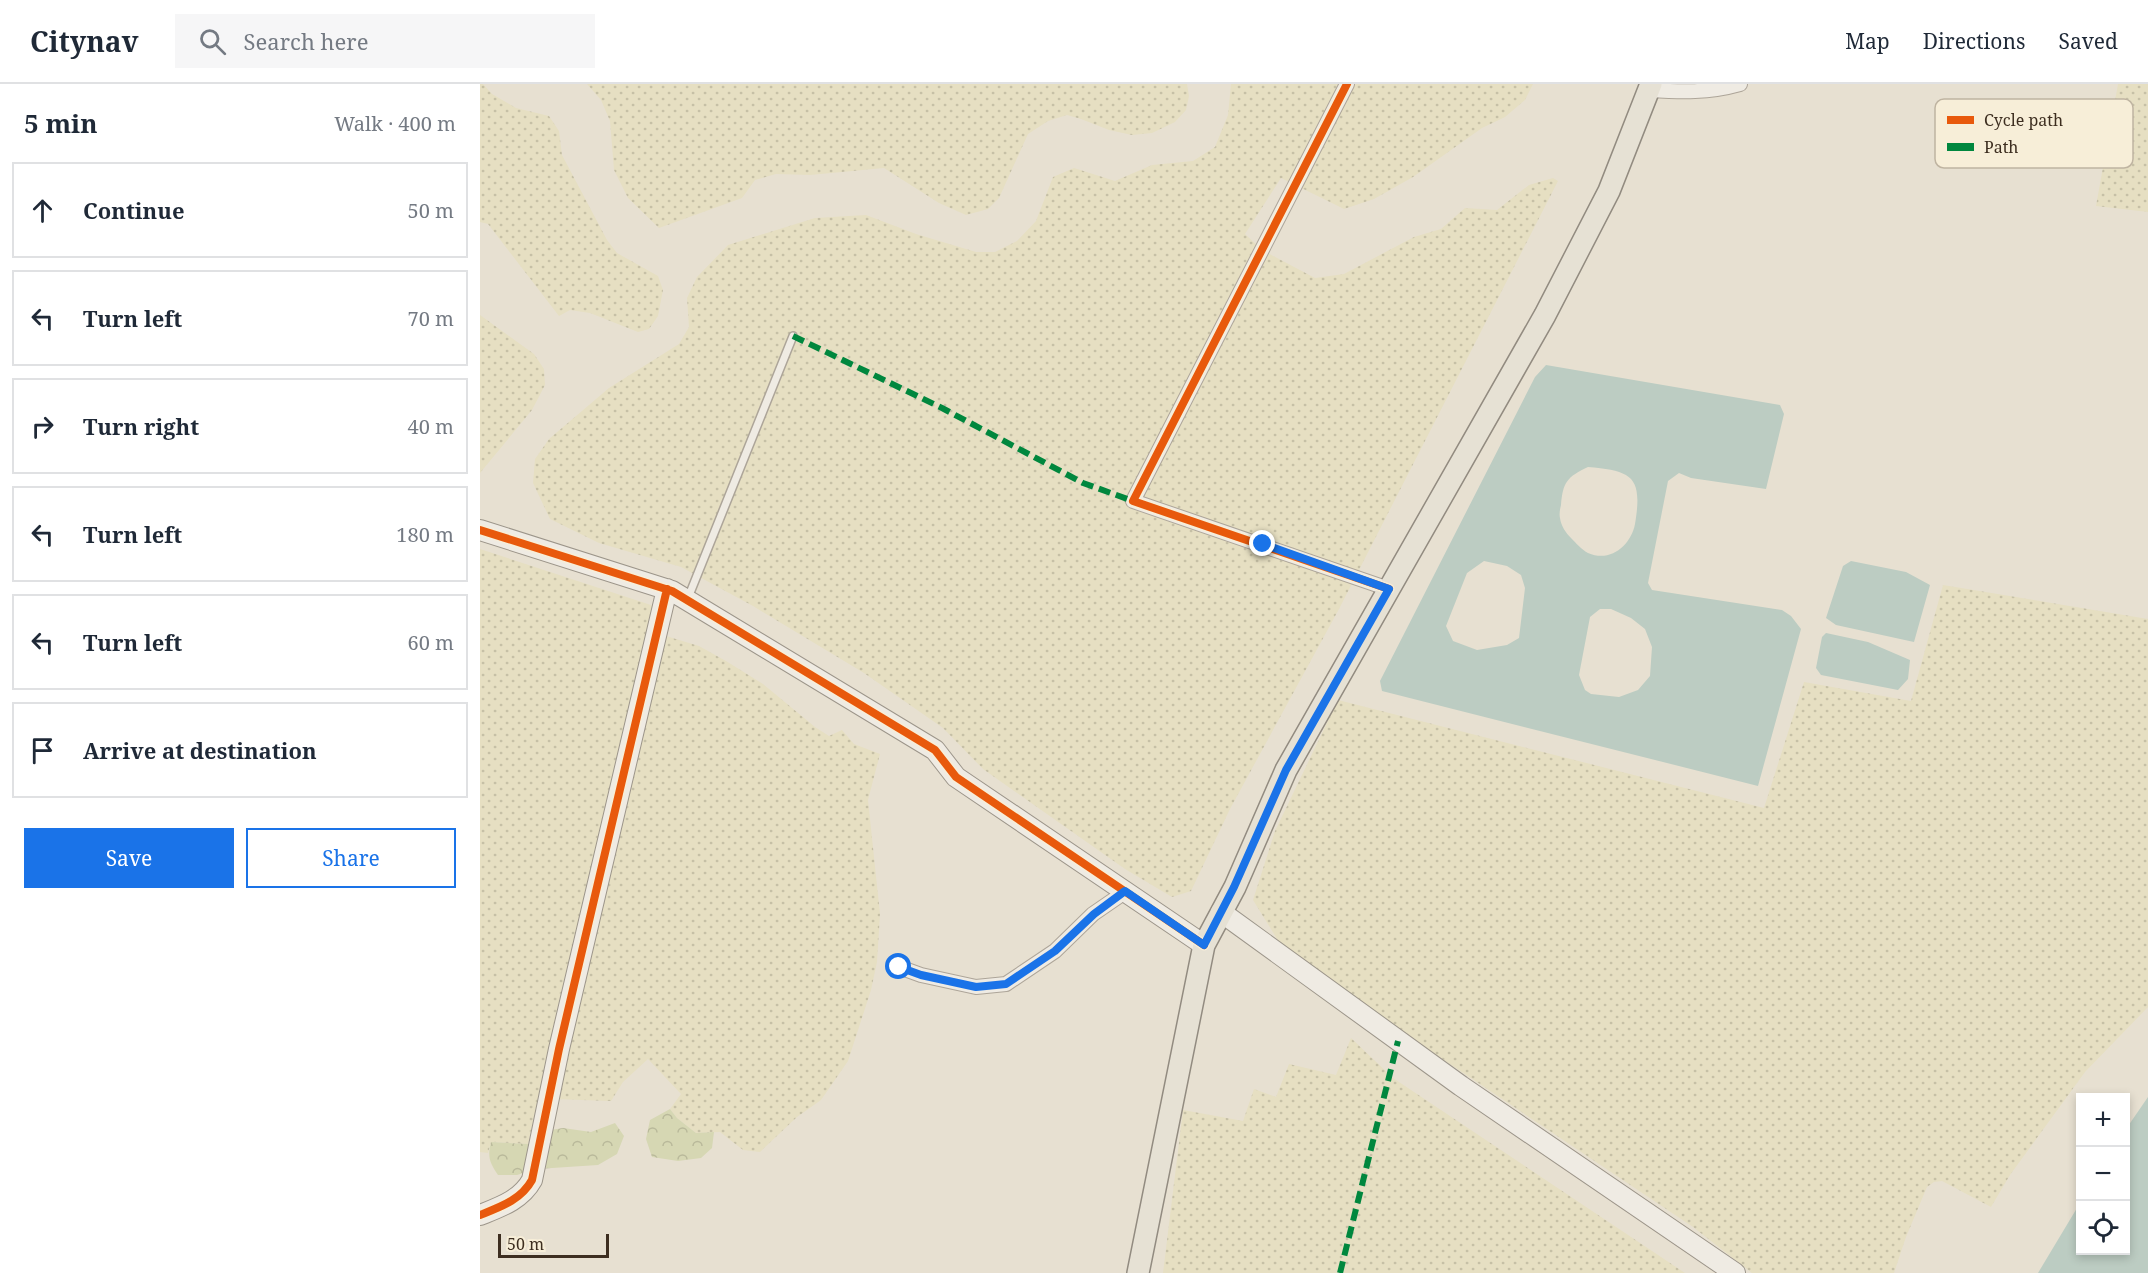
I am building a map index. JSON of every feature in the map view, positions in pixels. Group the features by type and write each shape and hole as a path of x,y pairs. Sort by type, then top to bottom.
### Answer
{"main road":[{"path":"1138,1273 1204,945 1234,887 1286,770 1545,315 1610,192 1650,87"}],"street":[{"path":"1347,84 1133,501 1389,589"},
{"path":"1650,87 1680,92 1715,91 1740,84"},
{"path":"480,530 667,590 687,600 935,750 956,777 1204,945"},
{"path":"480,1215 514,1200 527,1189 532,1180 559,1049 667,590"},
{"path":"899,967 921,975 976,987 1006,984 1055,951 1094,914 1125,891"},
{"path":"1221,912 1461,1086 1735,1273"}],"lane":[{"path":"687,600 793,336"}],"shaded area":[{"path":"480,84 516,108 549,116 559,131 562,155 607,240 617,253 658,276 663,290 658,316 649,329 638,332 590,313 570,310 559,316 488,224 480,222"},
{"path":"587,84 1187,84 1189,96 1186,110 1175,122 1152,133 1132,135 1109,130 1067,115 1048,121 1028,134 999,198 988,209 966,215 939,203 884,168 810,175 776,174 755,180 742,198 659,228 628,198 614,170 610,121 601,100"},
{"path":"1231,84 1533,84 1525,100 1505,117 1482,128 1413,177 1374,199 1344,209 1281,178 1245,234 1262,250 1315,278 1344,274 1414,237 1441,229 1465,208 1497,210 1529,185 1553,178 1558,181 1339,609 1230,809 1191,891 1172,897 1125,869 983,769 943,728 864,673 753,606 681,567 599,543 550,519 533,483 535,459 549,439 609,388 679,344 689,327 687,298 697,277 728,245 815,218 866,215 916,234 976,252 995,252 1017,241 1036,221 1053,177 1074,168 1115,181 1152,165 1193,161 1215,147 1228,115"},
{"path":"2118,84 2148,84 2148,212 2096,206 2103,168 2133,168 2133,99 2115,99"},
{"path":"480,315 534,354 544,369 545,385 532,410 480,473"},
{"path":"1546,365 1780,405 1784,414 1766,489 1691,478 1679,473 1668,481 1648,583 1652,590 1782,610 1791,616 1801,629 1758,786 1382,691 1380,681 1535,377","holes":["1588,467 1624,474 1631,479 1637,495 1633,532 1619,550 1604,556 1588,553 1581,548 1561,524 1562,497 1567,481","1484,561 1507,566 1521,575 1525,588 1519,638 1507,645 1477,650 1453,641 1446,626 1467,573","1600,609 1611,609 1631,618 1645,629 1652,647 1650,676 1638,690 1619,697 1591,694 1585,690 1579,675 1590,617"]},
{"path":"480,549 651,605 657,614 562,988 528,1144 491,1142 488,1153 480,1152"},
{"path":"1851,561 1906,572 1930,585 1914,642 1836,625 1826,618 1843,566"},
{"path":"1943,585 2148,619 2148,1007 2085,1072 2010,1175 1991,1207 1942,1181 1934,1182 1927,1187 1894,1273 1752,1273 1693,1227 1435,1054 1282,947 1253,900 1275,831 1338,700 1764,808 1804,682 1911,701"},
{"path":"1826,633 1868,642 1910,660 1908,679 1898,690 1821,675 1816,668 1822,637"},
{"path":"666,636 699,646 726,661 763,684 829,736 842,730 854,744 880,754 868,800 880,914 877,962 871,990 848,1061 821,1100 797,1117 760,1152 743,1150 720,1132 696,1133 677,1118 670,1109 681,1094 648,1059 623,1082 611,1101 553,1099"},
{"path":"1351,1038 1393,1078 1685,1273 1163,1273 1183,1110 1243,1121 1254,1089 1276,1097 1289,1064 1336,1075"},
{"path":"2148,1097 2148,1273 2038,1273 2076,1210 2076,1255 2130,1255 2130,1123"}],"green space":[{"path":"670,1109 677,1118 696,1133 714,1132 712,1148 701,1158 678,1161 652,1157 646,1139 650,1120"},
{"path":"615,1123 624,1136 617,1154 598,1165 537,1169 517,1175 498,1175 490,1160 491,1142 528,1144 545,1131 563,1128 591,1132"}],"marked path":[{"path":"793,336 942,408 1083,483 1133,501"},
{"path":"1340,1273 1398,1041"}],"cycle path":[{"path":"1347,84 1133,501 1389,589"},
{"path":"480,530 672,591 935,750 956,777 1204,945"},
{"path":"480,1215 516,1198 532,1180 559,1049 667,589"}],"route":[{"path":"899,967 921,975 976,987 1006,984 1055,951 1094,914 1125,891 1204,945 1234,887 1286,770 1389,589 1263,544"}]}
